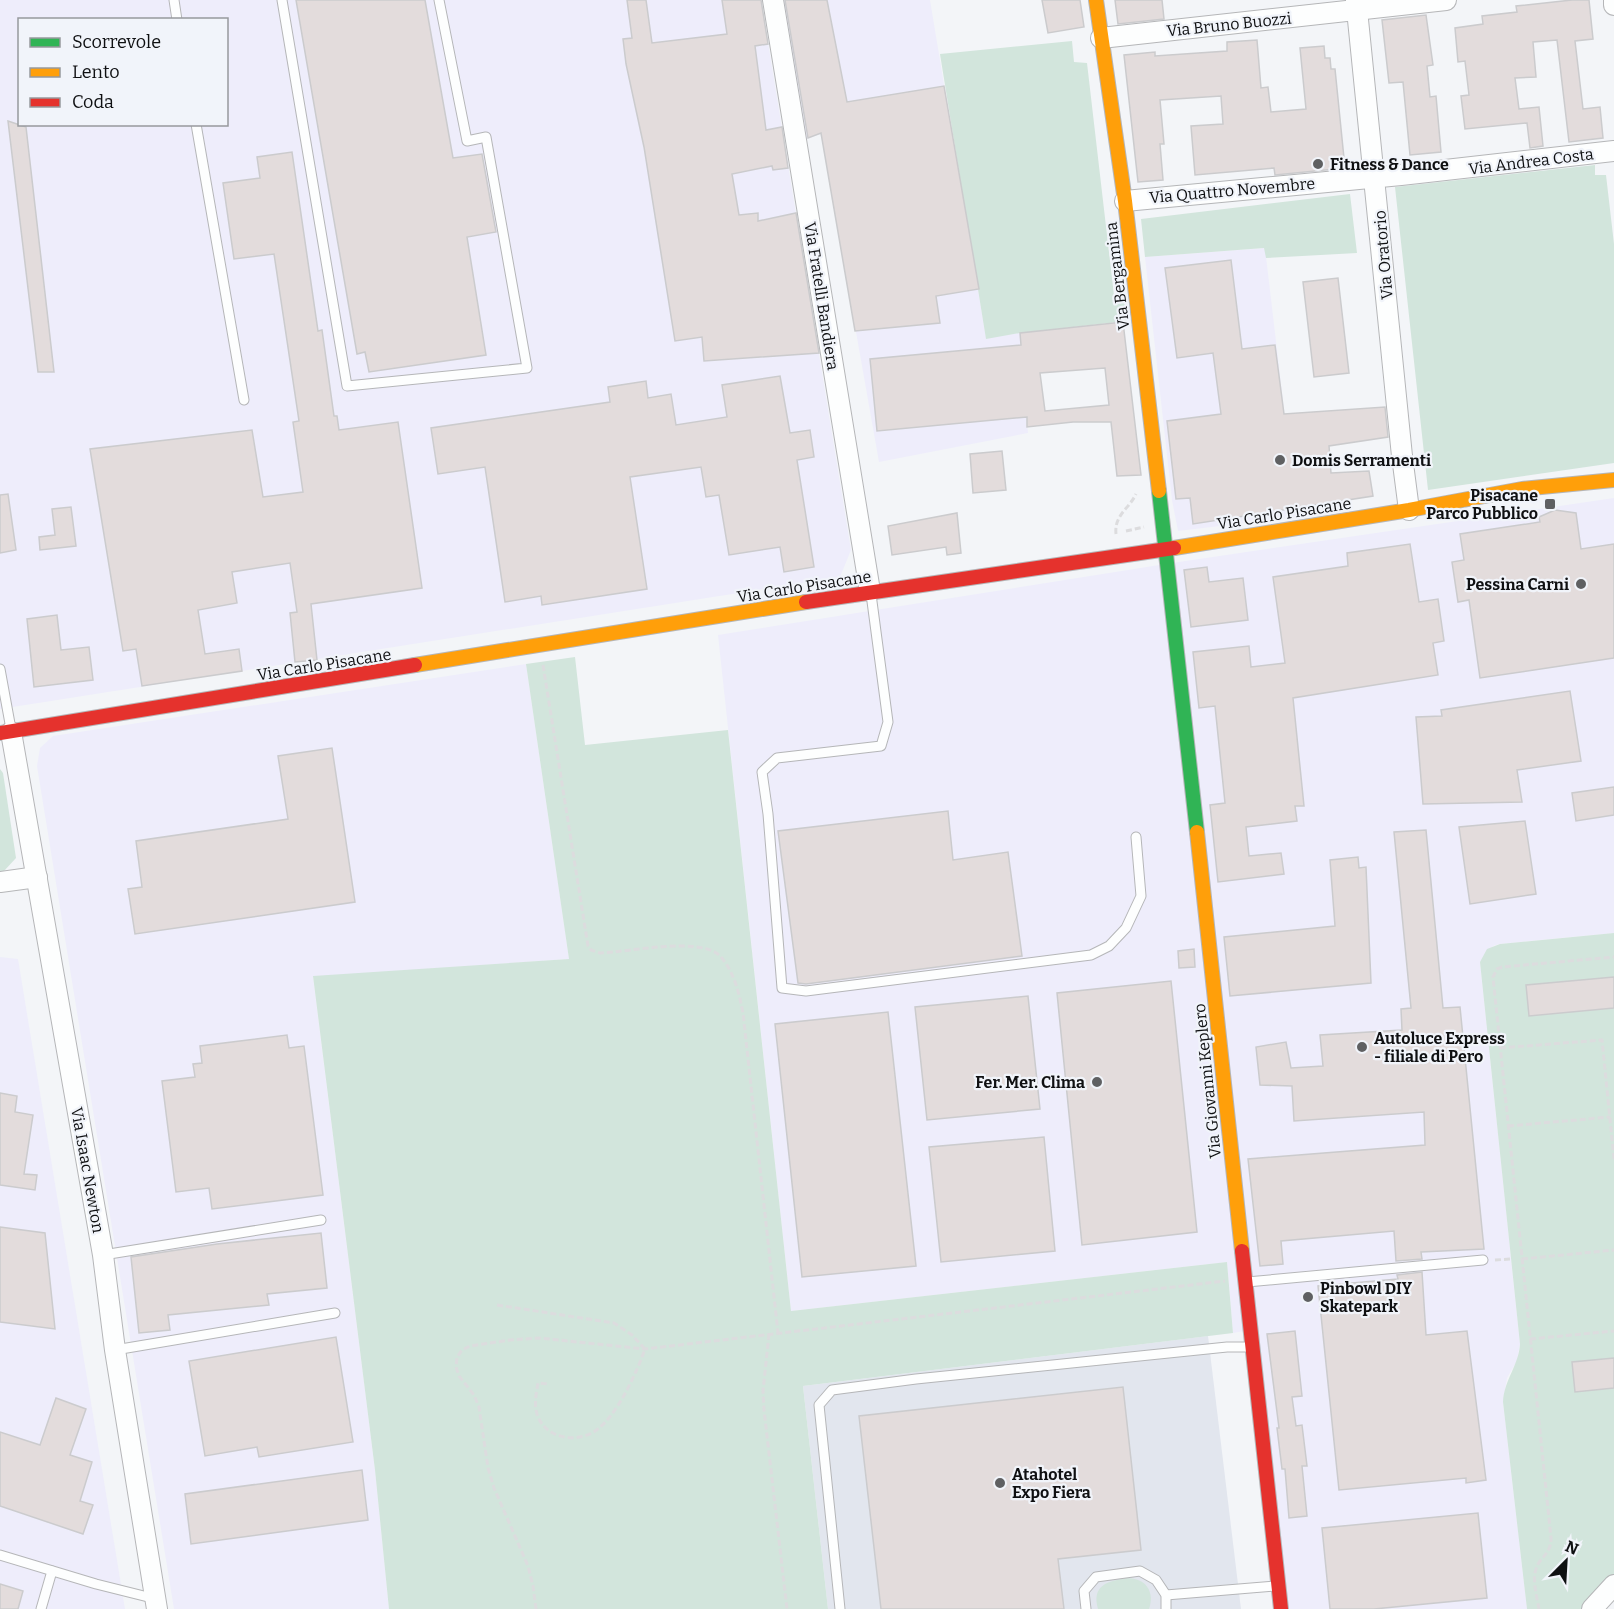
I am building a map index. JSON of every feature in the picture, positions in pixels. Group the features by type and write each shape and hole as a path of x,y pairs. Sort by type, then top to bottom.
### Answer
{"street":[{"name":"Via Fratelli Bandiera","path":"773,0 870,591"},
{"name":"Via Bergamina","path":"1096,0 1125,201 1166,549"},
{"name":"Via Bruno Buozzi","path":"1101,38 1357,5 1446,0"},
{"path":"1614,0 1614,5"},
{"name":"Via Oratorio","path":"1357,5 1409,510"},
{"name":"Via Andrea Costa","path":"1375,177 1614,151"},
{"name":"Via Quattro Novembre","path":"1125,201 1375,177"},
{"name":"Via Carlo Pisacane","path":"6,733 870,591 1166,549 1409,510 1522,489 1614,480"},
{"name":"Via Giovanni Keplero","path":"1166,549 1281,1609"},
{"name":"Via Isaac Newton","path":"6,733 37,877 103,1255 115,1350 156,1604"},
{"path":"0,882 37,877"},
{"path":"1592,1609 1614,1585"}],"lane":[{"path":"174,0 177,18"},
{"path":"282,0 347,386 527,368 486,136 467,141 439,0"},
{"path":"196,126 244,400"},
{"path":"870,591 888,722 881,746 777,758 762,772 768,814 782,988 806,991 1091,955 1109,946 1126,928 1141,896 1136,837"},
{"path":"0,669 6,733"},
{"path":"103,1255 321,1220"},
{"path":"1244,1279 1483,1260"},
{"path":"115,1350 335,1313"},
{"path":"840,1609 819,1405 832,1390 1227,1347 1252,1347"},
{"path":"0,1555 156,1604"},
{"path":"41,1609 52,1571"},
{"path":"1086,1609 1084,1591 1096,1577 1140,1571 1156,1580 1166,1595 1166,1609"},
{"path":"1166,1595 1278,1586"}],"path":[{"path":"541,645 556,754 588,946 591,950 600,953 687,946 706,948 721,957 736,986 743,1013 778,1333"},
{"path":"1539,1609 1535,1572 1548,1552 1551,1538 1493,977 1497,969 1614,957"},
{"path":"1500,1048 1602,1040 1614,1159"},
{"path":"1508,1126 1610,1117"},
{"path":"1522,1259 1614,1250"},
{"path":"536,1609 528,1566 494,1488 488,1468 479,1407 456,1368 457,1357 462,1350 470,1346 539,1338 645,1349 1244,1279"},
{"path":"497,1305 614,1323 632,1335 645,1349"},
{"path":"1530,1339 1614,1331"},
{"path":"769,1334 764,1380 764,1410 787,1609"},
{"path":"548,1384 538,1383 535,1396 538,1418 549,1431 568,1438 579,1437 598,1429 605,1422 634,1378 645,1349"}],"shaded area":[{"path":"0,0 761,0 851,550 840,577 0,709"},
{"path":"781,0 930,0 986,338 1020,333 1028,433 879,462 821,134 803,140"},
{"path":"1265,248 1295,517 1178,531 1172,500 1145,257"},
{"path":"1614,498 1614,933 1499,944 1493,946 1480,962 1520,1344 1517,1361 1507,1378 1503,1402 1527,1609 1281,1609 1250,1330 1233,1333 1227,1262 791,1311 718,635 1172,563"},
{"path":"526,664 569,959 313,977 375,1470 389,1609 174,1609 37,766 40,748 53,736"},
{"path":"0,957 18,959 125,1609 0,1609"},
{"path":"1208,1336 1241,1609 828,1609 803,1386"}],"green space":[{"path":"1072,41 1074,62 1087,63 1115,304 1125,303 1127,321 986,339 940,54"},
{"path":"1595,165 1595,175 1606,175 1614,244 1614,463 1428,490 1395,187"},
{"path":"1350,194 1357,253 1266,258 1264,248 1145,257 1141,219"},
{"path":"575,657 585,745 728,730 791,1311 1227,1262 1233,1333 803,1386 828,1609 389,1609 375,1470 313,976 569,959 526,664"},
{"path":"0,769 3,773 16,858 4,871 0,872"},
{"path":"1614,933 1614,1585 1592,1609 1527,1609 1503,1402 1520,1344 1480,962 1487,949 1500,944"},
{"path":"1127,1578 1139,1580 1147,1587 1151,1597 1149,1609 1098,1609 1096,1601 1099,1589 1113,1581"}],"building":[{"path":"296,0 425,0 453,158 482,154 496,232 467,237 486,355 369,372 365,352 357,354"},
{"path":"627,0 646,0 652,43 727,34 722,0 761,0 768,44 755,46 766,130 782,127 788,168 773,170 772,166 732,174 739,215 758,213 758,221 796,213 819,353 704,361 702,337 675,341 644,147 626,64 623,39 632,38"},
{"path":"785,0 827,0 847,102 944,86 979,289 936,296 940,323 855,331 821,133 808,138"},
{"path":"1042,0 1080,0 1084,27 1048,33"},
{"path":"1115,0 1162,0 1164,19 1118,24"},
{"path":"1589,0 1593,39 1575,41 1583,109 1600,107 1603,138 1569,142 1557,40 1533,42 1536,77 1515,78 1519,109 1539,107 1543,146 1530,148 1527,123 1465,129 1461,96 1469,95 1465,61 1458,62 1455,28 1483,24 1482,16 1517,12 1516,6"},
{"path":"1426,15 1433,65 1427,66 1430,97 1436,96 1441,152 1410,155 1403,82 1389,83 1382,20"},
{"path":"1257,40 1261,88 1268,87 1271,112 1306,109 1300,48 1324,46 1325,58 1330,58 1331,69 1335,69 1345,168 1275,175 1274,168 1195,175 1191,126 1223,124 1221,96 1160,100 1164,144 1160,144 1163,180 1138,182 1124,55 1155,52 1155,56 1227,51 1227,42"},
{"path":"8,121 26,127 54,372 38,372"},
{"path":"292,152 318,331 322,330 334,416 337,416 339,430 398,422 422,588 311,604 317,660 295,662 290,613 297,612 290,563 232,572 237,603 198,610 205,654 239,649 242,671 142,686 136,649 123,651 90,449 252,430 263,497 303,492 293,422 299,421 274,254 234,259 223,183 260,178 257,157"},
{"path":"1231,260 1242,349 1275,345 1284,414 1385,407 1388,437 1329,446 1331,473 1369,471 1373,496 1193,524 1190,498 1176,499 1167,421 1221,414 1213,353 1177,358 1165,268"},
{"path":"1338,278 1349,373 1314,377 1303,282"},
{"path":"1123,322 1141,475 1117,476 1111,422 1073,422 1027,427 1027,417 877,431 870,359 1021,345 1020,333","holes":["1105,368 1109,405 1045,411 1040,373"]},
{"path":"780,376 790,433 810,430 814,457 797,460 814,567 784,572 780,547 729,555 719,495 706,497 701,467 630,477 647,589 542,605 541,596 505,602 485,467 438,474 431,428 610,402 608,387 646,381 648,398 671,394 676,425 727,417 722,385"},
{"path":"1002,451 1006,490 973,493 970,454"},
{"path":"8,494 16,550 0,553 0,495"},
{"path":"71,507 76,546 40,550 39,537 55,535 52,509"},
{"path":"1555,510 1576,513 1581,549 1614,544 1614,658 1480,678 1469,600 1458,602 1452,562 1464,560 1460,534 1540,522 1539,517"},
{"path":"957,513 961,553 947,555 946,547 892,555 888,526"},
{"path":"1410,544 1419,602 1438,599 1444,641 1433,643 1438,675 1293,698 1304,806 1295,806 1297,821 1246,827 1249,856 1281,853 1284,874 1218,882 1210,805 1225,803 1215,706 1199,708 1193,652 1249,646 1251,667 1285,663 1273,577 1348,566 1347,553"},
{"path":"1207,567 1209,582 1243,578 1248,620 1191,627 1184,570"},
{"path":"57,615 61,650 89,647 93,680 34,687 27,619"},
{"path":"1570,691 1581,761 1517,770 1522,802 1423,804 1416,717 1442,716 1441,710"},
{"path":"332,748 355,902 135,934 128,889 142,887 136,841 288,819 278,756"},
{"path":"1614,787 1614,815 1576,821 1572,793"},
{"path":"948,811 953,860 1008,852 1022,956 806,984 798,983 778,831"},
{"path":"1525,821 1536,894 1470,904 1459,827"},
{"path":"1426,830 1443,1008 1460,1007 1484,1249 1421,1252 1422,1259 1396,1261 1394,1231 1281,1241 1283,1264 1260,1266 1248,1159 1425,1145 1424,1112 1294,1121 1292,1086 1260,1085 1256,1047 1286,1042 1291,1068 1323,1066 1320,1035 1402,1030 1401,1009 1411,1008 1394,832"},
{"path":"1358,857 1359,868 1366,867 1371,983 1230,996 1224,937 1335,926 1330,860"},
{"path":"1194,949 1195,967 1179,968 1178,951"},
{"path":"1614,977 1614,1008 1529,1016 1526,985"},
{"path":"1171,981 1197,1232 1082,1245 1057,993"},
{"path":"1028,996 1040,1109 927,1120 915,1007"},
{"path":"888,1012 916,1266 802,1277 775,1024"},
{"path":"287,1035 289,1048 304,1046 323,1195 212,1209 209,1188 176,1192 162,1081 195,1077 193,1064 202,1063 200,1046"},
{"path":"0,1093 17,1096 15,1112 33,1115 24,1174 37,1175 35,1190 0,1185"},
{"path":"1044,1137 1055,1251 941,1262 929,1147"},
{"path":"0,1227 45,1233 55,1329 0,1322"},
{"path":"321,1233 327,1288 267,1294 269,1305 168,1315 170,1330 139,1333 131,1257 217,1244"},
{"path":"1422,1272 1426,1335 1467,1331 1486,1480 1466,1483 1466,1478 1339,1490 1318,1286 1398,1279 1397,1275"},
{"path":"1295,1331 1302,1396 1292,1397 1296,1426 1302,1425 1307,1466 1302,1466 1307,1516 1289,1518 1285,1469 1282,1469 1267,1334"},
{"path":"336,1337 353,1442 259,1457 257,1447 205,1456 189,1361"},
{"path":"1614,1358 1614,1388 1575,1392 1572,1362"},
{"name":"Atahotel Expo Fiera","path":"1123,1387 1141,1550 1058,1559 1064,1609 881,1609 859,1416"},
{"path":"56,1398 86,1409 70,1455 92,1462 80,1501 93,1505 83,1534 0,1506 0,1432 40,1445"},
{"path":"362,1470 368,1520 191,1544 185,1494"},
{"path":"1478,1513 1487,1598 1374,1609 1330,1609 1322,1528"},
{"path":"0,1584 23,1591 18,1609 0,1609"}],"traffic: fast":[{"path":"1159,491 1197,832"}],"traffic: slow":[{"path":"1096,0 1125,201 1159,491"},
{"path":"1174,548 1409,510 1522,489 1614,480"},
{"path":"415,665 806,602"},
{"path":"1197,832 1242,1251"}],"traffic: jam":[{"path":"806,602 1174,548"},
{"path":"0,733 415,665"},
{"path":"1242,1251 1281,1609"}],"place":[{"name":"Fitness & Dance","path":"1318,164"},
{"name":"Domis Serramenti","path":"1280,460"},
{"name":"Pisacane Parco Pubblico","path":"1550,504"},
{"name":"Pessina Carni","path":"1581,584"},
{"name":"Autoluce Express - filiale di Pero","path":"1362,1047"},
{"name":"Fer. Mer. Clima","path":"1097,1082"},
{"name":"Pinbowl DIY Skatepark","path":"1308,1297"},
{"name":"Atahotel Expo Fiera","path":"1000,1483"}]}
